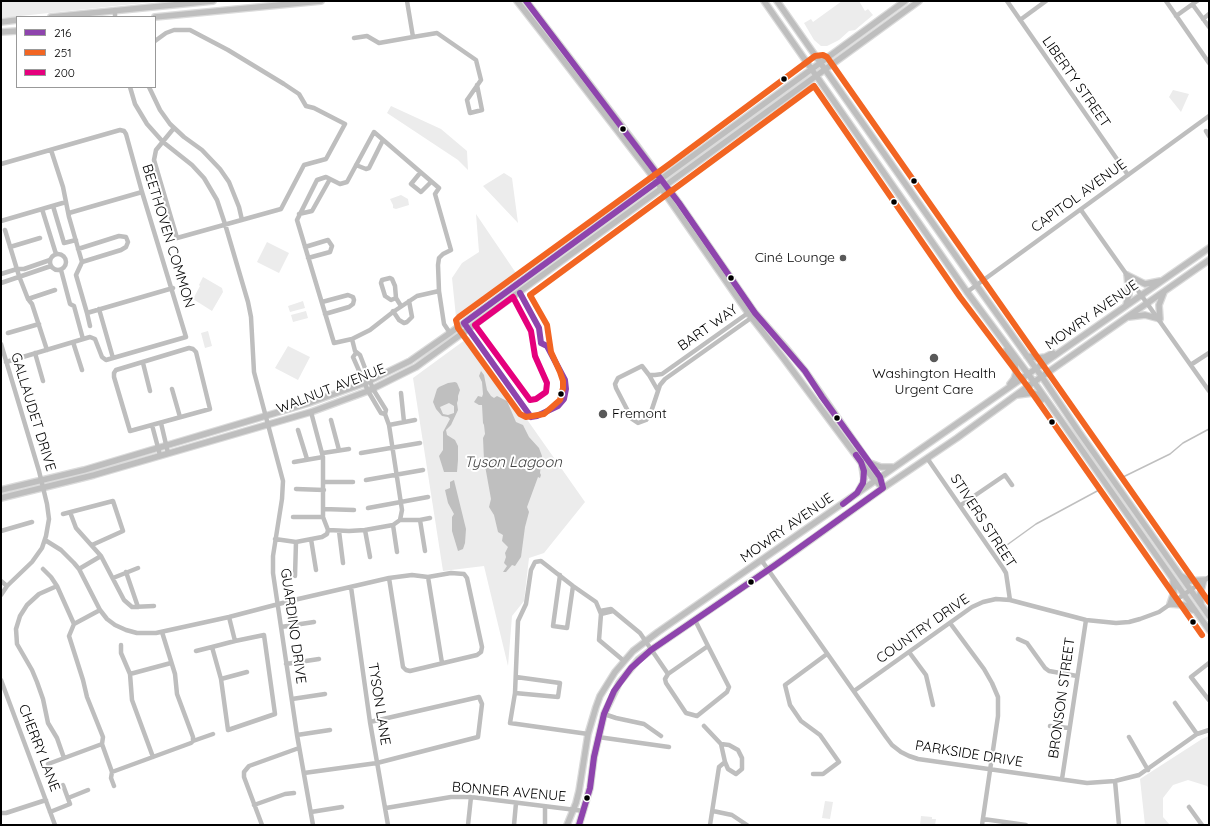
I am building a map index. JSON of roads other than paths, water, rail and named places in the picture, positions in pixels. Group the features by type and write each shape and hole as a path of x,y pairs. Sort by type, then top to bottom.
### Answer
{"main road":[{"path":"59,16 213,1"},
{"path":"156,17 321,1"},
{"path":"516,1 664,187 751,315 861,462 877,479 883,488"},
{"path":"526,1 659,181"},
{"path":"764,1 967,292 1034,382 1209,630"},
{"path":"777,1 976,285 1042,376 1209,616"},
{"name":"WALNUT AVENUE","path":"1,490 84,470 309,403 367,382 410,361 905,1"},
{"name":"WALNUT AVENUE","path":"1,498 94,475 311,412 371,390 416,367 919,1"},
{"path":"1,22 16,20"},
{"path":"1,32 16,31"},
{"name":"MOWRY AVENUE","path":"567,825 574,809 580,787 588,734 600,696 615,672 624,661 645,641 762,561 1064,348 1209,248"},
{"name":"MOWRY AVENUE","path":"579,825 590,788 598,738 604,714 614,691 622,678 638,660 1208,260"},
{"path":"1127,275 1145,284 1162,280"},
{"path":"1126,305 1129,294 1127,275"},
{"path":"1128,317 1145,315 1160,319 1159,305 1164,292"},
{"path":"751,315 788,349 806,371 870,463 877,479"},
{"path":"1003,391 1014,378 1016,373 1015,366 1009,357 1007,346"},
{"path":"1027,356 1038,358 1045,357 1064,348"},
{"path":"1017,395 1033,393 1039,395 1049,404"},
{"path":"857,493 864,481 864,471 861,462"},
{"path":"870,463 882,468 895,467"},
{"path":"1180,576 1190,581 1206,579 1200,594 1201,606"},
{"path":"1173,581 1174,592 1170,604 1184,606 1195,611"}],"street":[{"path":"407,1 413,37"},
{"name":"LIBERTY STREET","path":"1007,1 1128,175"},
{"path":"1020,20 1046,1"},
{"path":"1166,1 1209,63"},
{"path":"1176,16 1197,1"},
{"path":"1192,5 1209,27"},
{"path":"115,10 115,16"},
{"path":"1203,19 1209,14"},
{"path":"156,39 174,30 190,30 228,50 284,84 298,94 306,106 314,108 345,124 326,159 304,165 281,209 177,238 154,160 156,150 174,128"},
{"path":"354,38 367,36 379,43 437,33 476,60 481,80 477,85 466,100 470,113 482,110 477,85"},
{"name":"GUARDINO DRIVE","path":"130,88 135,104 147,124 163,142 192,165 204,178 217,200 248,302 251,317 254,372 283,480 282,499 275,539 273,567 277,605 312,825"},
{"path":"149,88 160,110 174,128 202,150 220,169 229,182 242,220"},
{"name":"CAPITOL AVENUE","path":"967,292 1208,116"},
{"name":"BEETHOVEN COMMON","path":"1,164 120,130 124,131 126,134 142,192 173,288 186,337 113,358"},
{"path":"1206,131 1209,136"},
{"path":"439,291 417,296 393,311 370,330 352,339 334,343 296,220 317,180 326,177 340,184 347,182 374,132 439,188 435,194 451,250 439,258 439,291 444,324 450,333"},
{"path":"356,165 366,169 369,168 383,140"},
{"path":"51,150 63,187 82,262 76,275 90,326"},
{"path":"420,172 411,184 421,192 431,182"},
{"path":"299,214 312,211 330,179"},
{"path":"69,214 142,192"},
{"path":"1,221 66,202"},
{"path":"53,206 64,243 76,240"},
{"path":"42,209 56,254"},
{"path":"1081,210 1192,364 1209,391"},
{"path":"5,230 18,276 28,299 32,304 47,350"},
{"path":"78,249 119,236 126,237 128,242 126,247 121,250 82,262"},
{"path":"10,247 40,238"},
{"path":"305,247 328,240 332,246 330,252 308,258"},
{"path":"51,266 18,276 2,283 1,274 17,269 24,269 50,260 56,254"},
{"path":"50,260 51,266 55,270 61,270 66,265 64,256 56,254"},
{"path":"61,270 70,304 74,306 83,339"},
{"path":"396,298 391,300 385,296 381,284 382,280 390,278 392,280 395,286 396,298 401,306"},
{"path":"86,313 173,288"},
{"path":"28,299 55,290"},
{"path":"322,302 348,295 353,297 354,300 353,304 349,307 325,314"},
{"path":"393,311 399,320 404,323 407,322 412,317 408,301"},
{"path":"6,362 90,337 95,339 104,360 113,358 98,309"},
{"name":"BART WAY","path":"751,315 660,384 648,417 638,423 632,419 616,388 616,380 632,370 642,366 649,375 662,374 751,315"},
{"path":"8,333 39,324"},
{"path":"328,530 365,530 393,526 400,520 402,510 389,425 385,414 381,413 378,408 367,382 360,355 356,352 352,339"},
{"path":"73,342 82,370"},
{"name":"GALLAUDET DRIVE","path":"1,344 44,487"},
{"path":"189,348 195,350 210,409 180,417 130,431 114,373 119,368 143,363 189,348"},
{"path":"1192,364 1209,353"},
{"path":"35,354 43,381"},
{"path":"143,363 150,391"},
{"path":"649,375 657,389"},
{"path":"172,389 180,417"},
{"path":"401,393 404,422"},
{"path":"275,539 296,542 322,537 327,534 328,530 323,517 323,455 311,412"},
{"path":"331,420 339,450"},
{"path":"389,425 415,420"},
{"path":"161,423 168,453"},
{"path":"152,425 160,455"},
{"path":"298,430 307,459"},
{"path":"361,453 420,443"},
{"path":"294,462 339,450 349,449"},
{"name":"STIVERS STREET","path":"927,458 961,505 1006,573 1010,600"},
{"path":"366,480 423,470"},
{"path":"961,505 1005,475 1012,485"},
{"path":"324,482 353,482"},
{"path":"1,595 7,586 32,562 42,548 49,519 44,487"},
{"path":"296,489 324,490"},
{"path":"368,508 428,497"},
{"path":"63,514 113,501 123,531 92,545"},
{"path":"323,509 354,510"},
{"path":"70,512 76,528 101,556 124,600 132,607 154,606"},
{"path":"293,517 323,517"},
{"path":"400,520 420,520 430,518"},
{"path":"420,520 425,552"},
{"path":"8,536 4,531 32,522"},
{"path":"393,526 397,552"},
{"path":"365,530 370,557"},
{"path":"339,531 343,563"},
{"path":"311,539 316,570"},
{"path":"45,540 69,557 78,569 100,610 115,625 137,633 150,634 162,632 389,578 412,575 428,577 452,573 464,574 467,578 482,647 481,652 477,655 410,671 406,670 403,667 389,578"},
{"path":"295,576 296,542"},
{"path":"78,569 101,556"},
{"path":"588,734 510,723 515,693 518,621 526,604 531,570 535,562 541,560 573,586 596,602 600,612 599,640 624,661"},
{"name":"PARKSIDE DRIVE","path":"762,561 890,743 900,752 918,759 1087,783 1115,781 1139,775 1198,734 1209,730"},
{"path":"113,578 138,568"},
{"path":"43,569 57,586 74,624"},
{"path":"126,572 138,607"},
{"path":"560,575 553,626 567,628 573,586"},
{"path":"428,577 442,663"},
{"name":"COUNTRY DRIVE","path":"854,691 950,623 983,602 996,599 1010,600 1086,620 1116,623 1129,622 1159,612 1206,579"},
{"path":"1,581 7,586"},
{"path":"57,586 39,594 27,604 20,616 16,629 17,644 34,676 43,699 48,723 64,758"},
{"name":"TYSON LANE","path":"351,587 370,722 388,825"},
{"path":"100,610 74,624 69,636 87,697 102,737 102,744 112,772 111,778 114,786"},
{"path":"600,612 612,610 640,633 668,674"},
{"path":"230,617 235,641"},
{"path":"695,620 729,687 727,692 697,716 686,713 665,681 668,674 708,646"},
{"name":"BRONSON STREET","path":"1062,779 1086,620"},
{"path":"281,627 314,622"},
{"path":"950,623 984,670 998,697 998,716 982,825"},
{"path":"162,632 175,674 177,694 193,737 193,741"},
{"path":"196,651 235,641 264,635 275,714 228,730 221,679 212,647"},
{"path":"1018,639 1026,643 1049,671 1077,676"},
{"path":"121,645 120,653 130,674 132,700 153,757"},
{"path":"909,652 926,675 933,705"},
{"path":"813,774 823,774 839,762 820,735 801,721 797,716 790,705 785,685 827,654"},
{"path":"286,664 319,659"},
{"path":"130,674 171,663"},
{"path":"1209,663 1191,677 1209,700"},
{"path":"221,679 247,672"},
{"path":"515,693 558,697 560,683 516,677"},
{"name":"CHERRY LANE","path":"1,680 55,825"},
{"path":"292,699 325,694"},
{"path":"304,773 377,763 478,738 482,704 479,698 370,722"},
{"path":"1175,703 1198,734"},
{"path":"604,714 644,724 661,736"},
{"path":"704,726 721,744 728,769 736,774 742,769 742,758 738,750 728,745 721,744"},
{"path":"1050,726 1069,728"},
{"path":"297,735 330,730"},
{"path":"112,772 213,734"},
{"path":"1129,737 1148,770"},
{"path":"598,738 669,747"},
{"path":"48,764 102,744"},
{"path":"262,825 244,777 245,769 299,748"},
{"path":"710,825 719,768 725,762"},
{"path":"1115,781 1118,825"},
{"path":"50,812 70,804 63,785"},
{"path":"68,798 88,790"},
{"path":"254,805 285,794 294,793"},
{"name":"BONNER AVENUE","path":"386,808 451,797 471,797 584,811"},
{"path":"468,825 471,797"},
{"path":"1,813 6,813 46,800"},
{"path":"514,825 516,803"},
{"path":"545,806 545,825"},
{"path":"311,812 342,807"},
{"path":"1189,807 1202,825"},
{"path":"713,811 732,815 747,825"},
{"path":"983,819 1026,825"}],"water":[{"name":"Tyson Lagoon","path":"481,371 484,375 487,390 491,396 494,398 497,396 507,401 516,422 523,425 529,437 539,448 542,456 541,475 540,478 538,477 527,507 529,512 525,527 521,557 515,566 512,565 506,572 503,572 507,566 504,563 506,557 505,553 508,547 502,541 503,535 498,532 494,515 489,507 491,499 484,460 483,438 485,434 482,405 474,402 478,396 482,397 483,394 482,382 479,376"},
{"path":"448,383 457,383 460,390 457,403 458,410 451,425 446,430 447,435 455,440 458,446 457,472 444,472 439,456 443,450 443,432 450,419 442,416 436,409 433,402 437,389","holes":["449,403 454,406 454,413 448,415 443,414 440,407"]},
{"path":"454,480 466,529 463,549 458,551 452,531 452,517 454,514 448,503 445,490 450,488 450,482"}],"waterway":[{"path":"1121,478 1170,454 1183,443 1209,429"},
{"path":"1000,550 1036,524 1099,490"}],"place":[{"name":"Ciné Lounge","path":"843,258"},
{"name":"Washington Health Urgent Care","path":"934,358"},
{"name":"Fremont","path":"603,414"}]}
